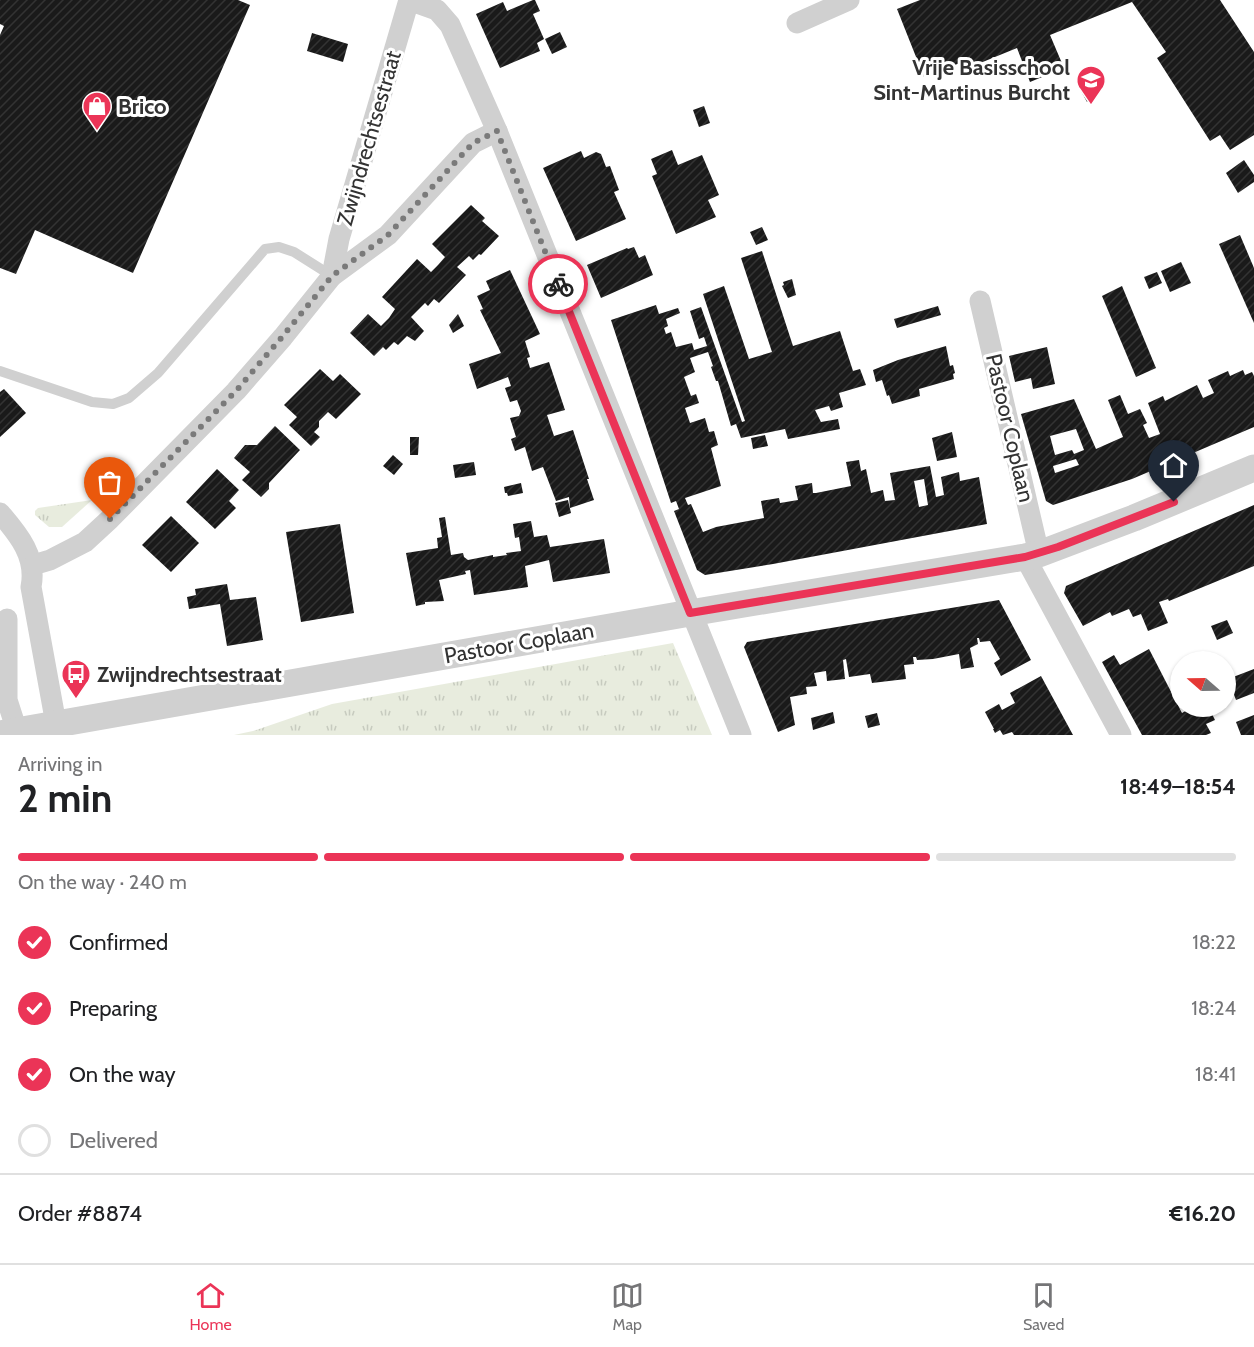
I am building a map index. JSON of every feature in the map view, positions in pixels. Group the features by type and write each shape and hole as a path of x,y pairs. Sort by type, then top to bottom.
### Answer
{"street":[{"path":"409,0 437,10 450,26 497,131 741,735"},
{"name":"Zwijndrechtsestraat","path":"332,276 339,239 409,0"},
{"path":"797,23 849,0"},
{"name":"Zwijndrechtsestraat","path":"33,565 50,560 85,542 110,519 236,391 332,276 388,235 473,143 497,131"},
{"name":"Pastoor Coplaan","path":"980,301 1032,556"},
{"name":"Pastoor Coplaan","path":"13,734 73,726 690,613 1032,556 1134,518 1254,468"},
{"path":"0,513 26,548 33,565 32,587 73,726"},
{"path":"1032,556 1121,735"},
{"path":"13,734 7,699 3,622 32,587"}],"lane":[{"path":"0,371 92,402 113,404 129,398 158,373 265,249 279,247 294,252 332,276"}],"green space":[{"path":"92,500 62,527 49,527 35,515 38,508"},
{"path":"673,643 712,735 234,735 253,731 332,704"}],"building":[{"name":"Brico","path":"0,0 238,0 250,5 133,273 35,230 16,274 0,268 0,35 4,26 0,24"},
{"path":"533,0 540,11 533,14 544,39 537,43 540,51 500,68 476,14 503,2 507,11"},
{"path":"920,0 1220,0 1254,52 1254,135 1230,150 1220,135 1210,141 1157,58 1166,52 1132,2 1050,35 1064,68 1030,82 1017,48 968,68 965,61 924,77 897,9"},
{"path":"560,32 567,47 552,54 545,39"},
{"path":"312,33 348,44 343,62 307,51"},
{"path":"1090,85 1097,95 1087,102 1081,91"},
{"path":"704,106 710,123 699,127 693,110"},
{"path":"672,150 678,165 702,155 719,195 708,200 716,217 676,234 652,176 657,174 651,159"},
{"path":"581,151 584,158 596,152 601,154 606,167 610,166 619,190 614,192 626,219 576,241 543,168"},
{"path":"1244,160 1254,175 1254,182 1238,193 1226,173"},
{"path":"471,205 485,218 482,221 499,236 481,255 479,254 473,260 469,256 457,267 466,275 439,303 434,299 428,306 425,303 411,317 424,331 415,341 407,336 398,345 394,342 386,350 383,347 374,356 350,333 368,314 381,326 389,318 395,309 382,297 417,259 431,272 438,265 445,257 432,244"},
{"path":"762,227 768,240 756,245 750,232"},
{"path":"1240,235 1254,268 1254,323 1219,244"},
{"path":"634,247 639,258 645,255 653,275 601,298 587,265"},
{"path":"762,251 793,346 840,331 853,371 860,369 866,385 839,393 843,407 831,411 829,406 815,410 821,422 838,419 840,429 788,439 785,429 741,438 736,424 731,426 708,352 690,358 695,372 684,377 691,396 696,394 699,403 685,408 690,423 705,418 709,432 714,431 718,445 711,448 721,486 685,498 688,505 691,504 703,532 716,527 764,518 761,501 779,498 780,503 798,500 795,486 812,483 813,493 816,493 851,486 846,462 859,460 861,471 866,469 871,493 883,490 885,501 895,500 890,473 930,466 936,497 944,495 941,477 959,472 960,481 979,477 987,524 705,575 697,570 674,511 679,509 676,501 671,503 611,320 656,305 659,314 678,308 680,313 666,319 668,326 664,328 666,334 671,332 676,347 692,343 694,350 707,346 704,337 699,339 690,311 701,307 742,422 745,421 703,294 724,286 749,359 772,352 741,258","holes":["924,479 928,505 919,507 914,481"]},
{"path":"1181,262 1191,283 1170,292 1161,271"},
{"path":"510,270 540,334 525,341 530,357 527,358 530,368 549,362 565,410 547,415 554,436 573,430 589,479 587,479 594,500 570,508 569,497 556,501 543,467 532,471 525,447 515,451 511,439 516,437 510,418 519,416 521,411 517,400 510,402 505,388 511,386 508,377 477,389 469,364 501,353 480,310 483,309 477,296 490,290 486,281"},
{"path":"1157,272 1162,283 1149,289 1144,277"},
{"path":"792,279 796,295 788,298 782,286 783,282"},
{"path":"1122,286 1156,368 1136,377 1102,296"},
{"path":"938,306 941,315 897,328 894,319"},
{"path":"458,314 464,326 453,333 449,325"},
{"path":"946,346 950,366 953,365 955,373 953,374 954,379 919,389 920,396 892,404 882,380 876,382 873,370"},
{"path":"1047,347 1055,384 1033,389 1031,378 1015,382 1009,356"},
{"path":"320,369 333,381 340,374 361,394 336,419 328,412 319,421 319,427 314,432 320,437 311,446 289,425 297,417 284,405"},
{"path":"1243,370 1245,375 1252,372 1254,376 1254,427 1132,479 1053,505 1046,501 1021,414 1074,399 1096,449 1123,437 1108,400 1120,395 1128,414 1140,409 1147,423 1143,425 1149,438 1160,434 1148,403 1163,396 1165,401 1197,385 1203,398 1214,393 1208,380 1228,371 1230,376","holes":["1076,429 1084,450 1074,454 1072,450 1055,455 1050,436","1076,459 1079,465 1055,473 1053,466"]},
{"path":"4,389 26,413 0,437 0,392"},
{"path":"275,426 300,450 269,483 269,489 261,497 242,480 250,472 234,458 245,445 257,445"},
{"path":"952,432 957,457 937,461 932,438"},
{"path":"765,435 768,446 753,449 751,438"},
{"path":"410,437 419,437 418,455 410,455"},
{"path":"393,455 403,464 394,475 383,466"},
{"path":"474,462 476,475 455,478 453,465"},
{"path":"217,469 239,490 229,501 236,508 215,529 186,502"},
{"path":"521,483 523,493 508,496 505,493 504,487"},
{"path":"568,500 571,513 559,517 555,503"},
{"path":"1254,505 1254,566 1169,601 1168,599 1159,602 1168,623 1148,631 1141,614 1133,617 1129,609 1112,616 1110,612 1083,626 1064,593 1066,586"},
{"path":"171,516 199,543 171,572 142,545"},
{"path":"445,517 451,555 463,553 468,560 521,551 519,537 515,538 513,524 531,521 534,537 547,535 550,547 604,539 610,573 553,582 549,560 525,566 528,587 474,595 470,570 465,571 466,574 439,580 444,601 425,602 425,604 416,606 406,553 438,548 437,538 442,537 439,518"},
{"path":"340,524 354,613 301,622 286,532"},
{"path":"227,584 230,600 256,597 263,640 227,646 220,604 189,609 187,597 196,595 195,589"},
{"path":"999,600 1031,660 1001,676 994,663 1000,659 990,641 980,642 977,638 978,644 970,648 974,667 961,669 959,654 933,659 917,660 913,657 914,664 904,665 906,679 872,683 870,674 849,677 846,659 843,660 845,679 827,681 826,671 814,673 817,686 806,687 807,694 790,697 795,725 778,732 744,647 747,642"},
{"path":"1227,620 1233,633 1217,640 1211,626"},
{"path":"1149,649 1170,690 1170,717 1214,717 1215,720 1206,724 1211,733 1206,735 1142,735 1102,662 1114,655 1120,665"},
{"path":"1254,669 1254,693 1236,700 1236,676"},
{"path":"1041,676 1073,735 1014,735 1012,732 1003,735 1000,730 995,733 985,712 999,704 1002,710 1015,703 1010,693"},
{"path":"833,712 835,723 813,730 811,718"},
{"path":"877,713 880,725 868,728 865,716"},
{"path":"1254,715 1254,735 1241,735 1236,722"}],"way so far":[{"path":"110,519 236,391 332,276 388,235 473,143 497,131 558,284"}],"place":[{"name":"Vrije Basisschool Sint-Martinus Burcht","path":"1091,106"},
{"name":"Brico","path":"97,132"},
{"name":"Zwijndrechtsestraat","path":"76,700"}],"route":[{"path":"558,284 690,613 1039,554 1174,502"}]}
